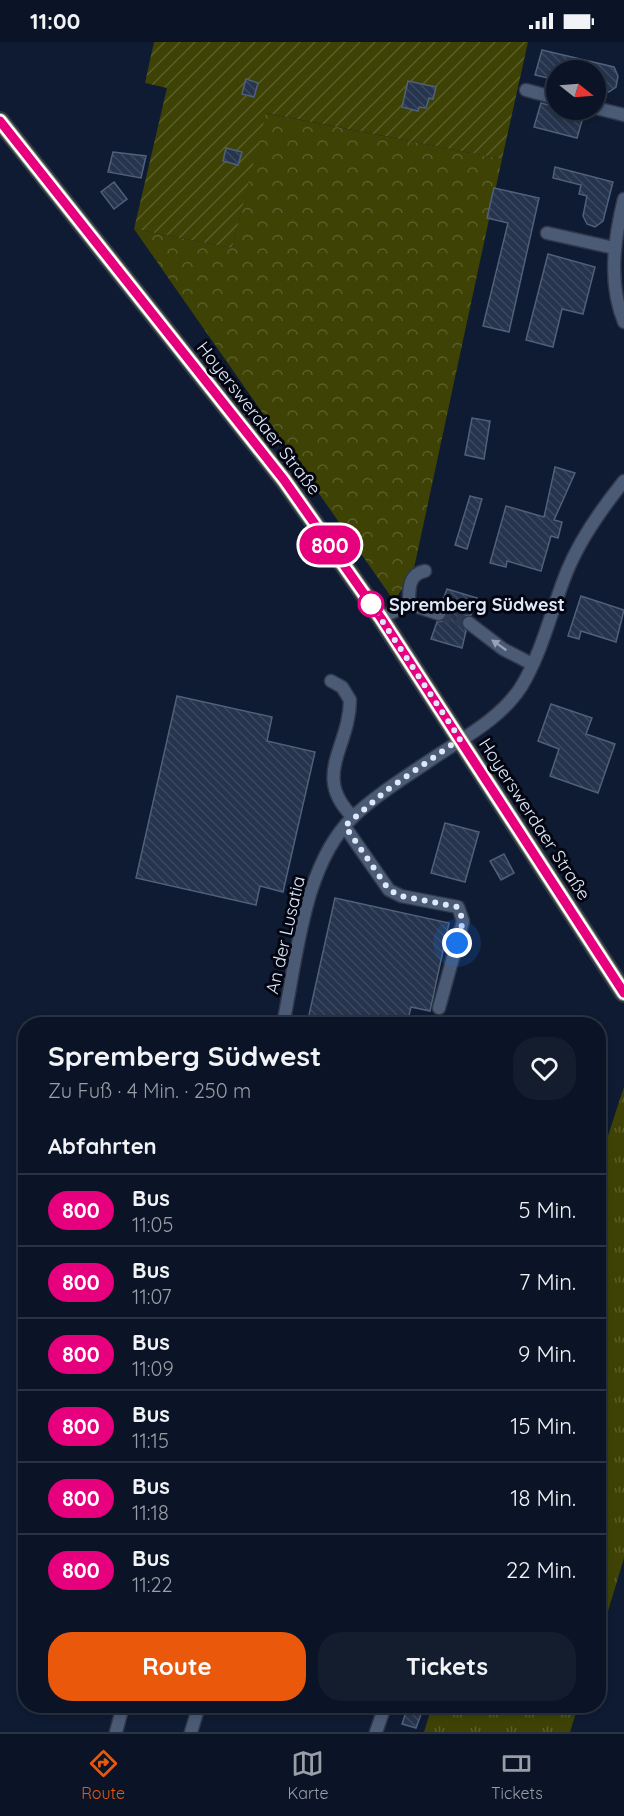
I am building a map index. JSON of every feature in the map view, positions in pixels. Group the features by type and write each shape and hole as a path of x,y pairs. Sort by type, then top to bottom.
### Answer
{"main road":[{"name":"Hoyerswerdaer Straße","path":"0,121 284,480 381,618 624,993"}],"street":[{"path":"526,90 546,95"},
{"path":"606,110 624,115"},
{"path":"624,200 614,238 615,273 624,321"},
{"path":"547,233 614,248"},
{"name":"An der Lusatia","path":"284,1017 312,887 324,860 349,822 387,790 494,718 520,688 532,664 569,566 607,502 624,481"},
{"path":"409,604 411,580 416,574 425,571"},
{"path":"381,618 409,604 439,614"},
{"path":"470,623 503,649 532,664"},
{"path":"331,681 342,687 350,700 333,788 349,822 389,890 401,896 458,907 463,921 439,1008"},
{"path":"117,1732 121,1713"},
{"path":"191,1732 197,1713"},
{"path":"376,1732 383,1713"}],"green space":[{"path":"154,42 528,42 502,159 266,113 232,248 134,229 167,88 145,83"},
{"path":"265,113 502,159 413,573 394,601 134,229 232,248"},
{"path":"624,1087 624,1558 606,1618 606,1142"},
{"path":"430,1713 576,1713 570,1732 424,1732"}],"building":[{"path":"542,50 584,60 546,60 546,78 535,75"},
{"path":"606,65 614,67 618,76 616,87 609,92 606,91"},
{"path":"246,79 258,83 254,97 242,94"},
{"path":"408,81 436,87 433,99 429,98 426,108 419,107 418,111 402,107"},
{"path":"541,103 546,104 546,120 582,120 577,138 534,127"},
{"path":"226,148 242,152 238,165 223,161"},
{"path":"113,152 146,156 141,178 108,172"},
{"path":"555,167 613,182 603,221 595,227 587,224 583,216 587,196 579,194 581,185 553,178"},
{"path":"114,182 127,199 114,209 101,192"},
{"path":"494,188 539,198 509,332 483,326 508,223 487,218"},
{"path":"548,254 595,267 583,314 562,309 553,347 526,340"},
{"path":"472,418 490,421 484,459 465,455"},
{"path":"555,467 575,473 554,520 562,522 558,538 551,536 541,571 507,561 506,567 490,563 506,506 544,517"},
{"path":"470,496 482,499 467,549 455,545"},
{"path":"447,589 477,598 471,615 465,616 461,621 466,631 462,648 431,639 437,622 444,621 447,616 446,609 441,606"},
{"path":"581,596 624,610 616,642 581,631 579,639 568,636"},
{"path":"177,696 272,717 267,741 315,752 283,892 260,886 256,905 136,878"},
{"path":"551,704 592,718 586,734 615,744 598,793 550,776 559,749 538,741"},
{"path":"445,823 479,832 465,882 431,873"},
{"path":"504,854 514,873 501,880 490,861"},
{"path":"335,898 449,923 430,1011 411,1007 409,1017 309,1017"},
{"path":"406,1713 421,1713 416,1728 402,1724"}],"tunnel":[{"path":"439,614 469,623"}],"bus line":[{"name":"800","path":"0,121 284,480 381,618 624,993"}],"place":[{"name":"Spremberg Südwest","path":"371,604"}],"route":[{"path":"371,604 370,602 460,739 387,790 345,826 389,890 401,896 458,907 463,921 457,943"}]}
